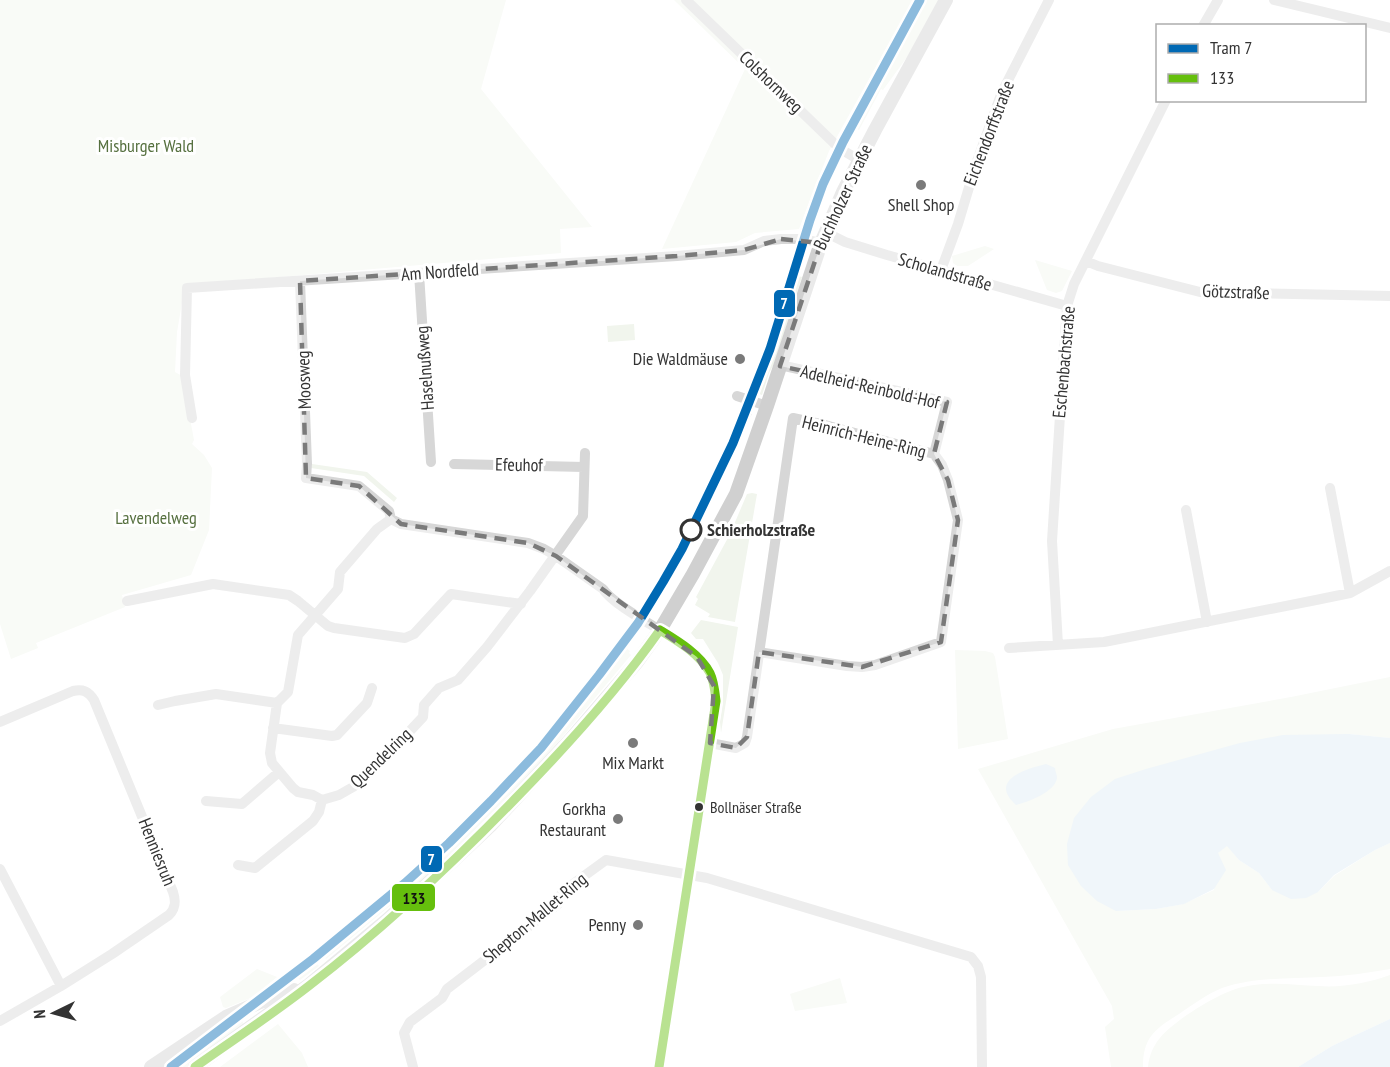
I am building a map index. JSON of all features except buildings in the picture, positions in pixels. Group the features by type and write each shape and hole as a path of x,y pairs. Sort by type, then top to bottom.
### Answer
{"main road":[{"name":"Buchholzer Straße","path":"195,1067 309,985 428,884 490,826 542,771 644,653 693,574 736,494 823,238 859,160 946,0"},
{"name":"Buchholzer Straße","path":"151,1067 226,1017 309,985"}],"street":[{"name":"Colshornweg","path":"686,0 840,148 859,160"},
{"name":"Eichendorffstraße","path":"941,270 1002,92 1049,0"},
{"path":"1204,24 1218,0"},
{"path":"1274,0 1390,28"},
{"name":"Eschenbachstraße","path":"1058,645 1052,541 1067,306 1074,284 1165,102"},
{"name":"Scholandstraße","path":"823,238 845,242 1067,306"},
{"name":"Am Nordfeld","path":"192,418 185,375 187,288 722,252 744,250 764,241 823,238"},
{"name":"Götzstraße","path":"1086,261 1200,292 1390,296"},
{"name":"Haselnußweg","path":"419,273 431,462"},
{"name":"Moosweg","path":"300,281 306,478 359,486 389,511 391,519"},
{"name":"Adelheid-Reinbold-Hof","path":"780,365 947,402 934,454"},
{"path":"737,396 767,406"},
{"name":"Heinrich-Heine-Ring","path":"710,743 736,748 745,743 747,737 759,652 793,418 934,454 942,465 948,480 958,520 941,642 875,665 862,667 759,652"},
{"path":"556,556 583,516 585,453"},
{"name":"Efeuhof","path":"454,464 584,467"},
{"path":"1330,488 1350,593"},
{"path":"1186,510 1207,622"},
{"path":"238,865 255,868 313,821 319,812 322,800 293,788 270,758 277,703 288,692 298,635 338,590 340,573 377,529 391,519 401,524 528,543 544,549 603,589 606,594 672,637 697,657 710,674 714,686 716,701 710,743 659,1067"},
{"name":"Quendelring","path":"322,800 339,795 353,787 393,749 423,717 424,705 439,688 458,681 556,556"},
{"path":"1009,648 1104,642 1207,622 1350,593 1390,571"},
{"path":"128,601 213,584 289,595 328,626 405,638 412,636 451,594 520,604"},
{"path":"273,728 338,735 368,704 372,688"},
{"name":"Henniesruh","path":"0,722 73,691 81,690 90,694 99,711 174,897 175,905 169,915 112,954 0,1021"},
{"path":"158,705 216,694 277,703"},
{"path":"206,801 242,804 279,772"},
{"name":"Shepton-Mallet-Ring","path":"413,1067 404,1033 410,1022 442,998 447,989 558,904 562,892 606,860 689,874"},
{"path":"0,869 61,986"},
{"path":"689,874 971,957 978,966 981,977 982,1067"}],"highlighted area":[{"path":"781,239 821,243 780,366 947,402 934,454 948,480 958,520 941,642 862,667 759,652 747,737 736,748 710,743 714,686 697,657 556,556 528,543 401,524 359,486 306,478 300,281 677,256 744,250"}],"green space":[{"name":"Misburger Wald","path":"0,0 506,0 481,89 592,227 560,229 561,253 185,285 177,332 175,372 182,376 194,440 192,444 204,455 212,468 209,530 191,575 122,595 125,607 36,643 38,648 11,659 0,624"},
{"path":"674,0 913,0 829,151 799,229 755,233 736,242 662,249 745,69"},
{"path":"917,0 939,0 910,53 883,90 881,89 859,130 849,125"},
{"path":"985,246 994,249 968,266 957,266 953,263 952,256"},
{"path":"1035,260 1072,271 1062,291 1056,293 1047,290"},
{"path":"790,274 802,277 762,395 751,391"},
{"path":"634,324 635,340 608,342 607,326"},
{"path":"312,464 367,472 397,498 394,502 364,476 311,468"},
{"path":"747,494 757,494 735,622 708,617 710,614 695,605 698,599 696,597 730,534"},
{"path":"701,620 738,627 721,733 723,675 703,639 696,639 691,633"},
{"path":"619,643 630,651 631,655 548,754 461,844 326,959 318,949 421,863 477,811 540,742"},
{"path":"955,650 993,653 1008,739 958,749"},
{"path":"1390,677 1390,738 1349,734 1116,911 1156,909 1183,904 1214,890 1218,853 1227,845 1239,860 1259,873 1272,890 1318,892 1334,876 1390,843 1390,969 1339,976 1259,980 1222,988 1157,1029 1145,1048 1143,1067 1111,1067 1105,1027 1114,1019 1112,1006 978,769 1113,729"},
{"path":"310,956 319,966 300,980 296,976 282,987 278,983"},
{"path":"257,969 277,977 253,997 226,1008 223,1007 220,997"},
{"path":"1390,975 1390,1019 1332,1046 1298,1067 1148,1067 1156,1044 1171,1027 1209,1002 1235,989 1270,984 1346,986"},
{"path":"840,978 847,1003 795,1011 790,994"},
{"path":"241,1019 245,1026 188,1067 161,1067 218,1027 223,1033"},
{"path":"278,1024 302,1053 308,1067 220,1067"}],"shaded area":[{"path":"1349,734 1390,738 1390,843 1334,875 1318,892 1306,898 1291,899 1272,890 1259,873 1239,860 1227,846 1218,853 1226,870 1214,889 1184,904 1156,909 1116,911 1097,901 1081,886 1068,865 1067,844 1074,818 1091,797 1115,779 1240,743 1283,735"},
{"path":"1046,764 1055,768 1057,778 1055,783 1040,796 1016,805 1008,796 1006,789 1008,782 1020,773"},
{"path":"1390,1019 1390,1067 1298,1067 1332,1046"}],"tram line":[{"name":"7","path":"171,1067 313,959 405,883 449,843 541,748 638,623 682,549 733,443 770,349 823,184 843,142 920,0"},
{"path":"730,449 751,414"}],"transit line":[{"name":"133","path":"195,1067 337,964 441,872 515,799 572,738 627,675 660,630 688,648 706,666 712,679 716,701 659,1067"}],"place":[{"name":"Shell Shop","path":"921,185"},
{"name":"Die Waldmäuse","path":"740,359"},
{"name":"Schierholzstraße","path":"691,530"},
{"name":"Mix Markt","path":"633,743"},
{"name":"Bollnäser Straße","path":"699,807"},
{"name":"Gorkha Restaurant","path":"618,819"},
{"name":"Penny","path":"638,925"}],"park label":[{"name":"Lavendelweg","path":"156,518"}]}
